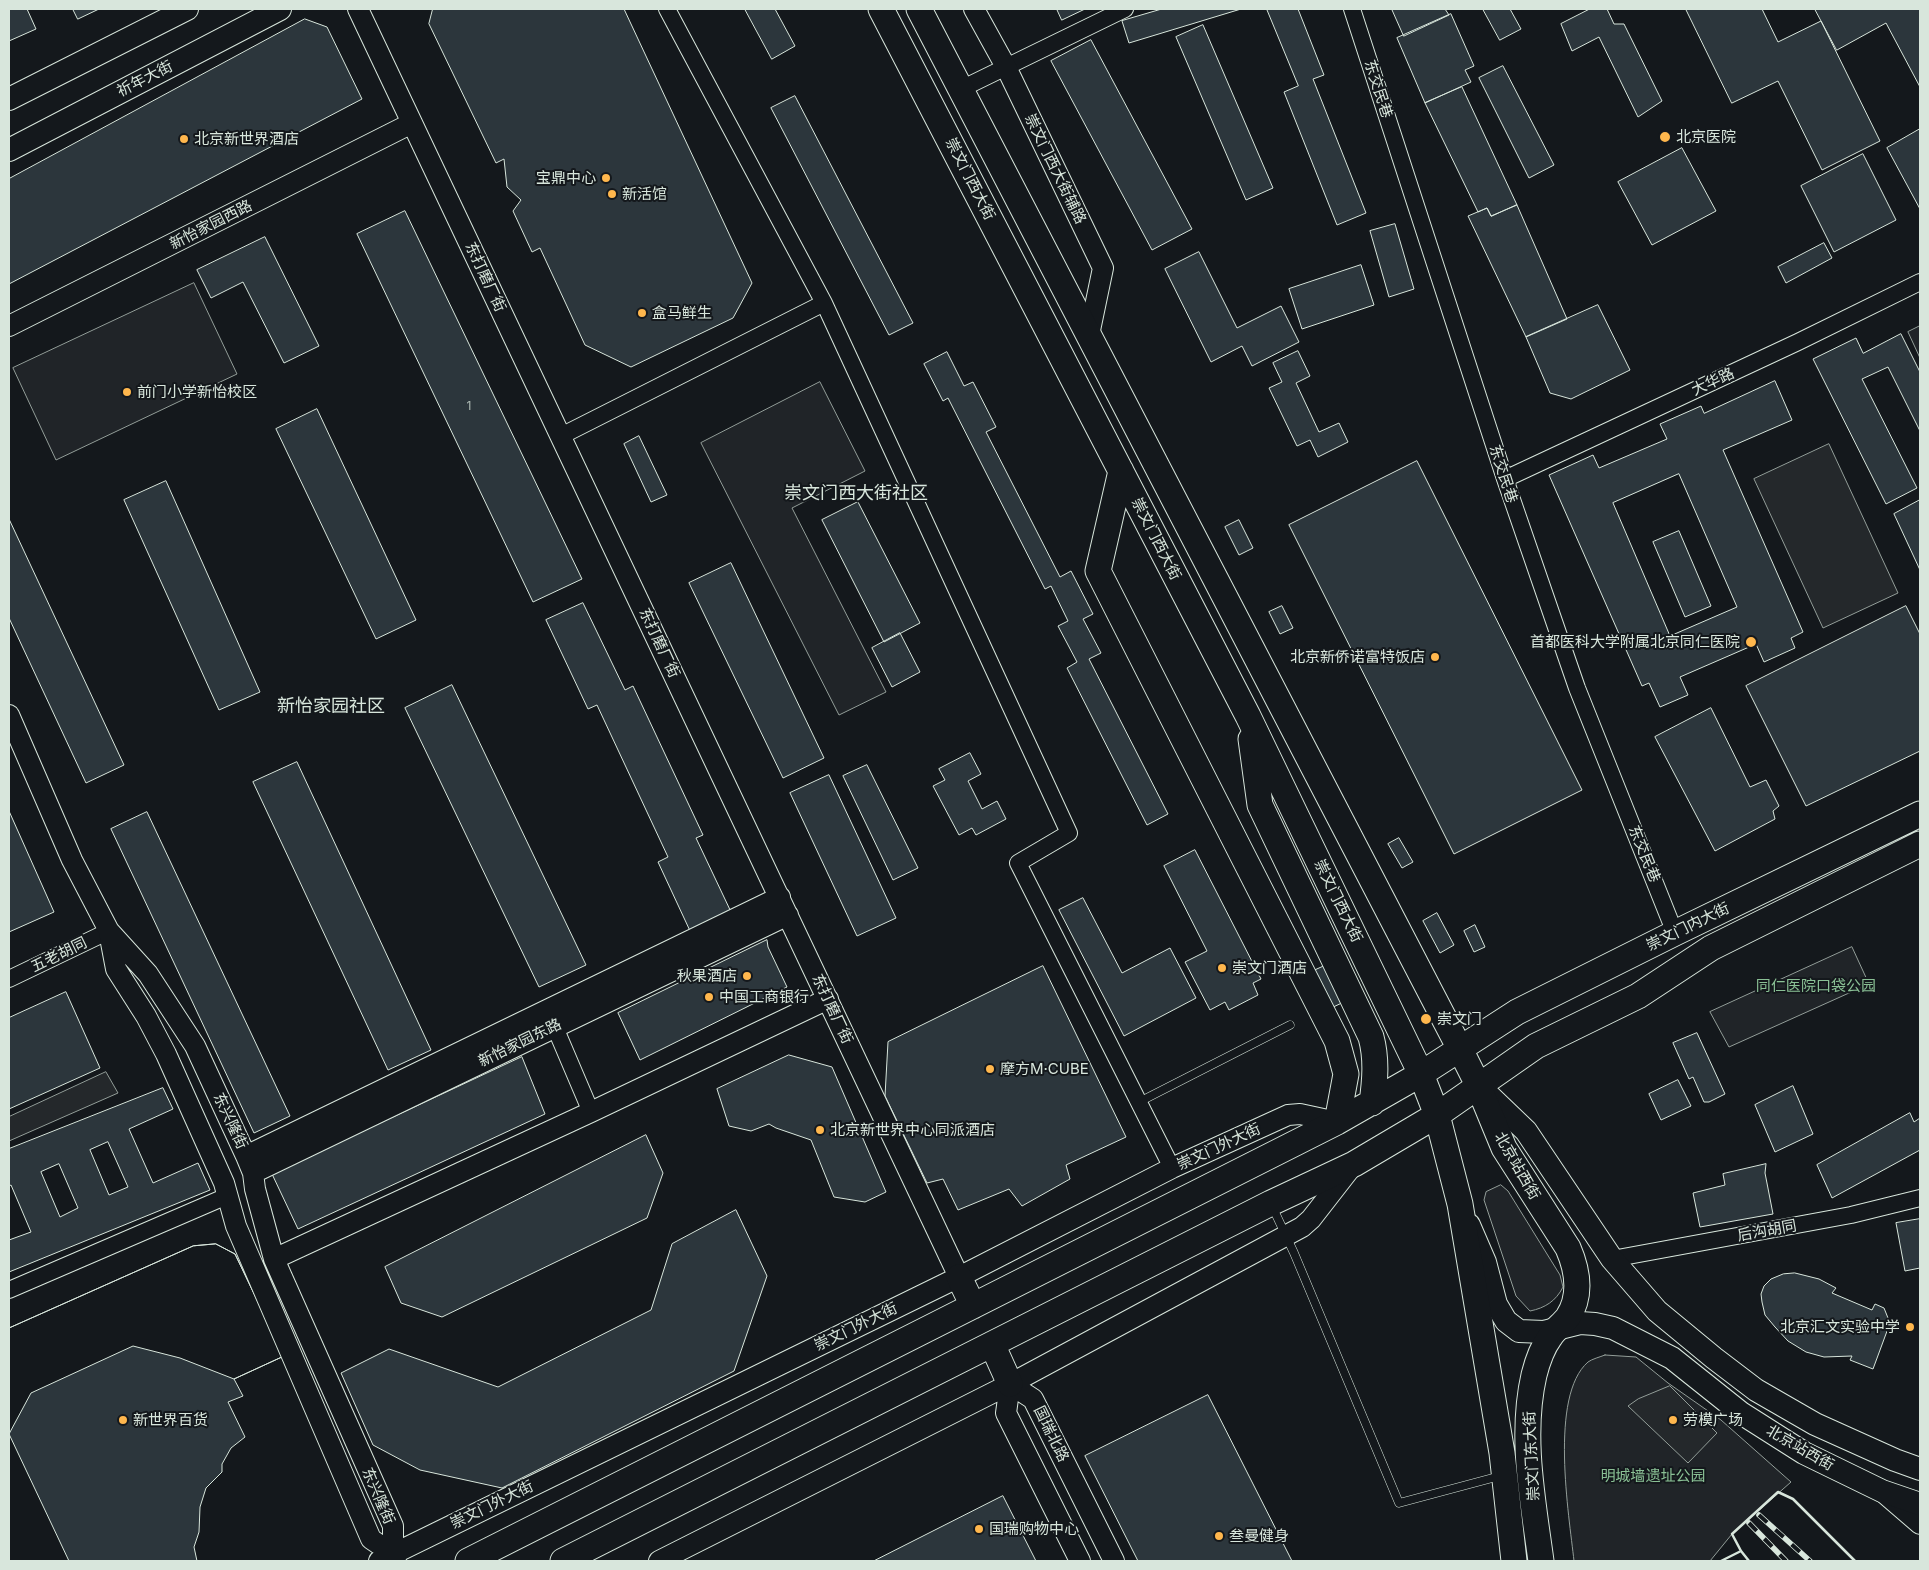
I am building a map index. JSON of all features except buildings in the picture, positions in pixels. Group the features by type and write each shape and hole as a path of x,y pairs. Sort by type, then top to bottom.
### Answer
{"main road":[{"path":"9,99 187,9"},
{"name":"祈年大街","path":"9,150 280,9"},
{"name":"崇文门西大街","path":"881,9 1248,716 1421,1074 1437,1115"},
{"path":"563,1561 992,1344 1354,1164 1437,1115 1478,1085 919,9"},
{"path":"1121,472 1098,572 1337,1041 1346,1074 1337,1122"},
{"path":"1248,716 1260,805 1371,1038 1374,1049 1375,1068 1372,1103"},
{"name":"崇文门内大街","path":"1460,1050 1517,1012 1920,814"},
{"name":"崇文门内大街","path":"1478,1085 1536,1046 1638,996 1711,948 1920,844"},
{"name":"崇文门外大街","path":"468,1561 1337,1122 1460,1050"},
{"name":"北京站西街","path":"1478,1085 1526,1131 1612,1259 1657,1310 1714,1358 1756,1390 1815,1424 1895,1460 1920,1469"},
{"name":"北京站西街","path":"1478,1085 1504,1148 1568,1248 1574,1263 1577,1293 1567,1318 1557,1328"},
{"name":"崇文门东大街","path":"1437,1115 1460,1204 1504,1474 1514,1561"},
{"name":"崇文门东大街","path":"1460,1204 1485,1262 1496,1304 1506,1321 1519,1331 1544,1332 1557,1328"},
{"path":"959,1277 974,1306"},
{"name":"北京站西街","path":"1557,1328 1580,1323 1613,1328 1672,1358 1741,1413 1804,1452 1882,1491 1920,1504"},
{"name":"崇文门东大街","path":"1541,1561 1529,1459 1529,1405 1534,1374 1542,1352 1549,1337 1557,1328"},
{"path":"992,1344 1010,1384"}],"street":[{"name":"东打磨厂街","path":"358,9 959,1277"},
{"path":"667,9 824,303 1070,833 1018,863 1172,1168"},
{"name":"崇文门西大街辅路","path":"974,9 1006,67 1103,268 1089,335"},
{"path":"961,89 1126,9"},
{"name":"东交民巷","path":"1352,9 1505,480 1577,688 1676,933"},
{"name":"新怡家园西路","path":"9,326 412,123"},
{"name":"大华路","path":"1505,480 1798,342 1920,282"},
{"path":"561,436 824,303"},
{"name":"东兴隆街","path":"9,715 72,860 109,931 148,974 195,1046 250,1164 274,1260 393,1526 389,1559"},
{"name":"新怡家园东路","path":"250,1164 784,906"},
{"name":"东兴隆街","path":"109,931 116,969 146,1016 166,1054 224,1183 236,1226 371,1539 389,1559"},
{"name":"五老胡同","path":"9,979 109,931"},
{"path":"274,1260 828,999"},
{"path":"551,1018 591,1112"},
{"name":"崇文门外大街","path":"389,1559 959,1277 1172,1168 1288,1115 1300,1114 1337,1122"},
{"path":"659,1561 1010,1384 1302,1227 1311,1219 1354,1164"},
{"path":"9,1290 227,1196"},
{"name":"后沟胡同","path":"1612,1259 1851,1216 1920,1198"},
{"name":"国瑞北路","path":"1080,1561 1006,1414 1010,1384 1034,1399 1114,1561"},
{"path":"1882,1491 1920,1524"}],"lane":[{"path":"1139,1102 1290,1025"},
{"path":"1271,1204 1398,1503 1504,1474"}],"green space":[{"path":"194,283 237,374 56,460 13,368"},
{"path":"1920,326 1920,358 1908,332"},
{"path":"820,382 865,471 792,508 886,692 839,715 701,443"},
{"name":"同仁医院口袋公园","path":"1852,947 1869,984 1729,1047 1710,1012"},
{"path":"1501,1185 1508,1191 1560,1275 1563,1287 1560,1292 1550,1303 1535,1310 1530,1311 1516,1296 1484,1200 1486,1192"},
{"name":"明城墙遗址公园","path":"1605,1355 1636,1357 1668,1383 1721,1420 1791,1482 1732,1534 1710,1561 1574,1561 1566,1487 1565,1457 1565,1428 1569,1401 1576,1378 1588,1362"}],"shaded area":[{"path":"1829,444 1898,593 1823,628 1754,479"},
{"path":"106,1072 118,1093 9,1141 9,1117"},
{"name":"劳模广场","path":"1670,1386 1717,1433 1688,1463 1628,1406 1638,1399"}],"railway":[{"path":"1759,1515 1810,1561"},
{"path":"1749,1523 1786,1561"}],"wall":[{"path":"1749,1561 1732,1534 1778,1492 1793,1499 1855,1561"},
{"path":"1721,1561 1741,1551"}],"place":[{"name":"北京医院","path":"1665,137"},
{"name":"北京新世界酒店","path":"184,139"},
{"name":"宝鼎中心","path":"606,178"},
{"name":"新活馆","path":"612,194"},
{"name":"盒马鲜生","path":"642,313"},
{"name":"前门小学新怡校区","path":"127,392"},
{"name":"首都医科大学附属北京同仁医院","path":"1751,642"},
{"name":"北京新侨诺富特饭店","path":"1435,657"},
{"name":"崇文门酒店","path":"1222,968"},
{"name":"秋果酒店","path":"747,976"},
{"name":"中国工商银行","path":"709,997"},
{"name":"崇文门","path":"1426,1019"},
{"name":"摩方M·CUBE","path":"990,1069"},
{"name":"北京新世界中心同派酒店","path":"820,1130"},
{"name":"北京汇文实验中学","path":"1910,1327"},
{"name":"新世界百货","path":"123,1420"},
{"name":"劳模广场","path":"1673,1420"},
{"name":"国瑞购物中心","path":"979,1529"},
{"name":"叁曼健身","path":"1219,1536"}],"district":[{"name":"崇文门西大街社区","path":"856,494"},
{"name":"新怡家园社区","path":"331,707"}]}
